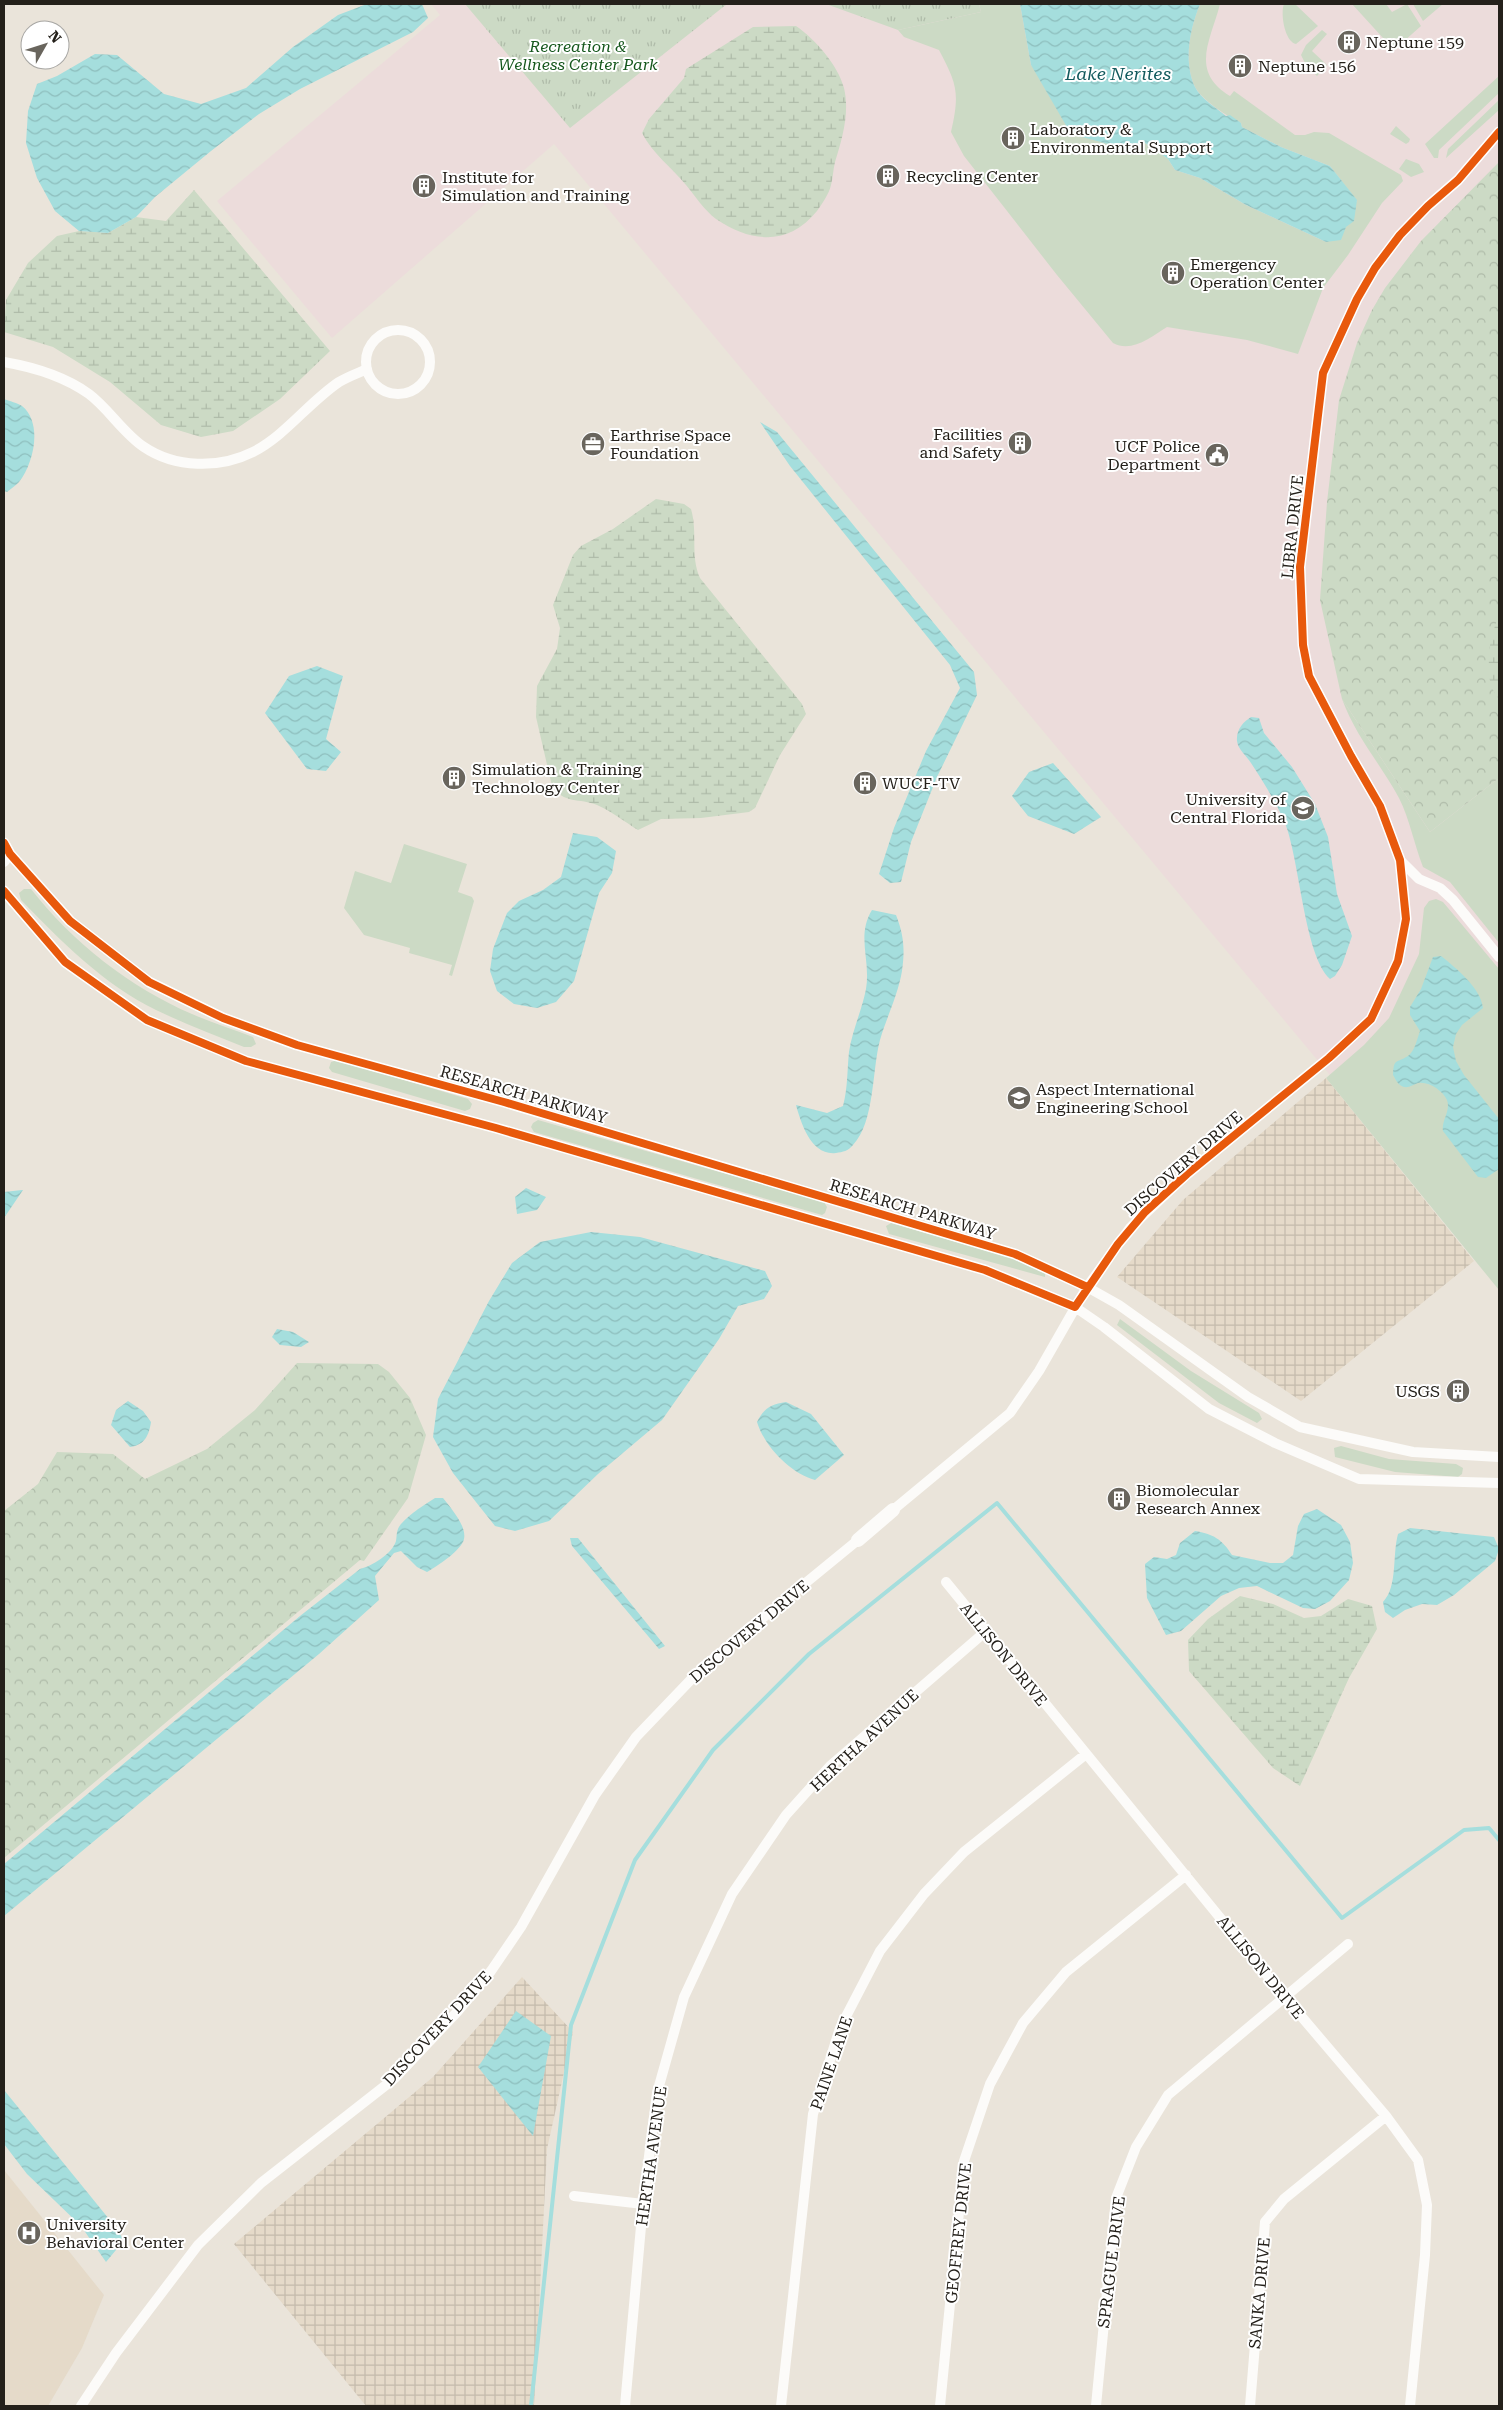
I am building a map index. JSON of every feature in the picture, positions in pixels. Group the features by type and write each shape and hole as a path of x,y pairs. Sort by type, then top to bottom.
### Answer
{"street":[{"name":"LIBRA DRIVE","path":"1329,1058 1371,1019 1398,961 1406,919 1400,860 1380,806 1309,676 1303,645 1300,568 1323,373 1357,299 1376,268 1400,235 1428,206 1458,180 1499,132"},
{"path":"388,331 410,332 419,338 428,354 429,363 423,381 407,392 396,394 382,389 370,378 366,369 366,355 371,345 378,336 388,331"},
{"path":"4,362 56,376 89,394 143,447 172,459 194,464 223,462 252,452 271,441 339,382 366,369"},
{"name":"RESEARCH PARKWAY","path":"4,843 7,854 70,921 149,982 223,1018 297,1044 504,1102 1015,1254 1087,1287 1119,1305 1248,1397 1300,1427 1413,1452 1499,1457"},
{"path":"4,862 7,854"},
{"path":"1400,860 1419,879 1440,888 1453,900 1499,957"},
{"path":"4,891 65,962 147,1020 246,1061 496,1128 985,1270 1075,1307 1104,1327 1209,1409 1275,1443 1359,1479 1499,1483"},
{"name":"DISCOVERY DRIVE","path":"81,2406 112,2358 198,2245 261,2184 395,2078 492,1971 521,1926 596,1795 636,1737 703,1667 1010,1413 1039,1372 1087,1287 1118,1244 1145,1212 1202,1162 1329,1058"},
{"name":"ALLISON DRIVE","path":"946,1582 1284,1996 1386,2116 1418,2160 1427,2205 1425,2255 1410,2406"},
{"name":"HERTHA AVENUE","path":"625,2406 643,2204 658,2093 681,2007 732,1894 786,1815 830,1766 985,1632"},
{"name":"PAINE LANE","path":"781,2406 813,2114 840,2028 880,1951 924,1894 964,1852 1086,1754"},
{"name":"GEOFFREY DRIVE","path":"940,2406 964,2161 990,2084 1023,2023 1066,1972 1186,1875"},
{"name":"SPRAGUE DRIVE","path":"1096,2406 1116,2198 1136,2147 1168,2095 1348,1944"},
{"name":"SANKA DRIVE","path":"1250,2406 1265,2222 1284,2198 1386,2116"},
{"path":"574,2196 643,2204"}],"shaded area":[{"name":"University of Central Florida","path":"431,4 1499,4 1499,1278 554,144 332,338 217,201 440,15"},
{"path":"1326,1078 1474,1261 1301,1401 1117,1277 1183,1200"},
{"path":"522,1977 573,2032 547,2149 534,2406 366,2406 234,2244 433,2077"},
{"name":"University Behavioral Center","path":"4,2170 104,2295 82,2348 48,2406 4,2406"}],"green space":[{"name":"Recreation & Wellness Center Park","path":"465,4 727,4 570,128"},
{"path":"826,4 979,4 981,12 898,30"},
{"path":"979,4 1020,4 1031,65 1112,145 1145,143 1168,159 1175,170 1200,178 1246,205 1326,242 1357,201 1330,166 1281,147 1242,127 1241,123 1209,103 1195,87 1189,67 1189,45 1193,24 1200,4 1220,4 1206,54 1206,65 1210,76 1217,86 1230,96 1234,91 1295,135 1305,135 1314,132 1329,133 1401,175 1403,181 1382,203 1348,255 1323,288 1298,354 1247,340 1167,327 1134,345 1120,346 1113,343 964,156 951,132 956,98 955,89 950,72 939,50 904,37 898,30 981,12"},
{"path":"1284,4 1295,4 1318,26 1296,44 1289,38 1284,27"},
{"path":"1352,4 1386,4 1392,12 1407,4 1421,26 1394,50"},
{"path":"1413,4 1443,4 1423,21"},
{"path":"796,26 825,53 837,70 846,97 846,116 830,188 817,211 806,222 782,235 756,236 729,227 712,216 657,154 642,133 649,119 684,78 686,69 753,27"},
{"path":"1322,30 1327,34 1312,51 1327,65 1317,76 1306,65 1301,55 1306,45"},
{"path":"1499,76 1499,93 1439,150 1438,158 1434,158 1425,144"},
{"path":"1499,100 1499,110 1446,158 1448,149"},
{"path":"1396,126 1410,139 1409,142 1406,144 1390,134"},
{"path":"1406,159 1419,164 1424,172 1411,177 1399,169"},
{"path":"1499,162 1499,778 1430,832 1342,699 1320,600 1327,502 1339,400 1357,343 1372,310 1385,288 1421,241"},
{"path":"194,190 330,351 280,399 233,431 201,437 161,425 110,382 53,347 4,332 6,300 28,263 57,236 79,231 108,233 136,217 166,221"},
{"path":"656,499 684,504 691,509 694,527 695,561 700,578 802,704 806,714 780,755 755,808 749,812 701,818 661,819 638,830 597,805 572,800 556,792 552,786 536,717 537,686 557,649 560,628 553,605 573,555 581,546 613,529"},
{"path":"1499,616 1499,699 1493,691 1488,670 1492,635"},
{"path":"1342,699 1430,832 1499,778 1499,943 1450,882 1423,867 1399,798 1354,726"},
{"path":"404,844 467,864 458,892 472,897 474,901 452,976 449,975 452,965 409,953 410,948 364,935 344,908 355,871 391,883"},
{"path":"24,889 31,889 47,909 84,945 125,977 169,1003 253,1037 256,1044 251,1047 244,1047 156,1010 119,988 84,961 21,900 19,893"},
{"path":"1436,899 1443,902 1499,969 1499,1290 1326,1078 1364,1045 1389,1018 1419,954 1424,908 1429,901"},
{"path":"337,1060 468,1099 472,1104 470,1109 465,1111 332,1072 329,1068 331,1062"},
{"path":"538,1120 824,1202 827,1207 822,1215 534,1132 531,1127"},
{"path":"891,1223 1019,1260 1045,1273 1045,1277 889,1234 886,1226"},
{"path":"1120,1319 1191,1371 1259,1413 1262,1419 1257,1423 1219,1403 1117,1325"},
{"path":"297,1363 378,1364 389,1372 410,1398 426,1435 408,1498 364,1561 360,1560 4,1858 4,1511 38,1484 57,1452 113,1454 145,1479 207,1449 255,1410"},
{"path":"1341,1446 1389,1459 1456,1464 1463,1468 1462,1474 1458,1477 1395,1472 1335,1457 1334,1448"},
{"path":"1240,1596 1273,1604 1304,1618 1321,1616 1348,1599 1372,1606 1377,1629 1349,1678 1300,1786 1273,1768 1189,1671 1188,1640 1208,1619"}],"water":[{"path":"367,4 422,4 428,18 413,32 300,89 259,114 155,197 136,217 108,233 79,231 55,211 37,178 26,143 28,111 37,84 70,70 95,54 117,55 164,94 201,104 246,88 293,47 338,15"},
{"name":"Lake Nerites","path":"1020,4 1200,4 1193,24 1189,45 1189,67 1197,91 1226,116 1230,115 1241,123 1242,127 1281,147 1330,166 1357,200 1354,221 1346,227 1341,240 1326,242 1246,205 1200,178 1175,170 1168,159 1145,143 1112,145 1071,134 1031,65"},
{"path":"4,399 22,406 29,413 34,433 34,443 29,464 19,482 7,492 4,491"},
{"path":"760,422 777,432 974,672 977,695 937,777 911,842 901,882 890,883 879,874 894,828 926,751 960,688 950,665 790,466"},
{"path":"317,666 343,676 326,739 341,752 326,771 307,769 265,713 289,676"},
{"path":"1251,717 1259,718 1264,733 1292,767 1315,804 1328,837 1337,894 1352,936 1342,965 1335,976 1330,979 1321,967 1314,950 1303,906 1295,860 1285,823 1265,785 1237,741 1239,730"},
{"path":"1053,763 1101,817 1074,834 1028,816 1012,796 1029,772"},
{"path":"573,833 597,837 616,851 612,873 599,893 574,981 556,1002 537,1008 514,1004 497,991 490,971 493,949 507,913 519,901 543,890 561,877"},
{"path":"872,910 896,915 903,943 902,971 877,1052 872,1095 865,1123 860,1135 849,1149 839,1153 827,1153 808,1137 796,1105 827,1113 843,1106 847,1086 850,1044 866,989 867,968 864,939 867,920"},
{"path":"1441,956 1473,986 1478,993 1483,1008 1462,1025 1456,1034 1453,1047 1456,1061 1464,1075 1499,1119 1499,1169 1486,1178 1478,1177 1443,1131 1448,1104 1442,1093 1431,1085 1422,1083 1407,1087 1403,1086 1398,1083 1393,1075 1396,1062 1410,1054 1420,1031 1410,1015 1410,1007 1421,989 1433,957"},
{"path":"526,1188 546,1197 537,1210 517,1214 515,1197"},
{"path":"23,1190 4,1218 4,1192"},
{"path":"591,1232 640,1237 765,1271 772,1286 764,1299 738,1306 719,1339 662,1420 598,1474 549,1521 515,1531 495,1526 453,1473 433,1437 438,1399 489,1301 512,1263 540,1242"},
{"path":"277,1329 293,1332 309,1342 301,1347 280,1345 272,1337"},
{"path":"128,1401 143,1411 151,1422 143,1442 130,1447 111,1425 116,1410"},
{"path":"786,1402 811,1414 844,1455 815,1480 797,1472 780,1458 766,1440 757,1422 762,1413 769,1408"},
{"path":"435,1498 443,1498 463,1528 464,1539 454,1553 427,1572 417,1567 401,1551 394,1553 375,1576 379,1600 319,1654 4,1916 4,1864 300,1616 360,1569 386,1555 394,1546 397,1530 401,1524"},
{"path":"1317,1509 1341,1525 1350,1542 1353,1563 1349,1580 1330,1601 1315,1609 1303,1608 1257,1586 1239,1588 1221,1596 1181,1631 1166,1635 1147,1598 1145,1564 1154,1557 1167,1559 1176,1555 1180,1543 1195,1531 1216,1538 1225,1545 1232,1555 1270,1563 1283,1563 1293,1555 1298,1526 1304,1514"},
{"path":"1410,1528 1494,1537 1499,1549 1495,1561 1454,1595 1437,1605 1422,1604 1405,1610 1393,1618 1385,1612 1383,1602 1388,1595 1393,1579 1398,1534"},
{"path":"570,1538 578,1538 665,1646 659,1649 572,1546"},
{"path":"516,2011 551,2036 533,2136 478,2067"},
{"path":"4,2090 118,2230 122,2238 116,2250 106,2262 81,2226 27,2174 4,2144"}],"waterway":[{"path":"531,2406 571,2025 635,1860 713,1750 809,1654 997,1503 1342,1918 1464,1830 1489,1828 1499,1840"}],"cycle path":[{"path":"4,891 65,962 147,1020 246,1061 496,1128 985,1270 1075,1307 1118,1244 1145,1212 1187,1174 1329,1058 1371,1019 1398,961 1406,919 1400,860 1380,806 1309,676 1303,645 1300,567 1323,373 1357,299 1375,268 1400,235 1428,206 1458,180 1499,132"},
{"path":"4,843 10,854 70,921 149,982 223,1018 297,1045 504,1102 1015,1254 1087,1287"}],"place":[{"name":"Neptune 159","path":"1349,42"},
{"name":"Neptune 156","path":"1240,66"},
{"name":"Laboratory & Environmental Support","path":"1013,138"},
{"name":"Recycling Center","path":"888,176"},
{"name":"Institute for Simulation and Training","path":"424,186"},
{"name":"Emergency Operation Center","path":"1173,273"},
{"name":"Facilities and Safety","path":"1020,443"},
{"name":"Earthrise Space Foundation","path":"593,444"},
{"name":"UCF Police Department","path":"1217,455"},
{"name":"Simulation & Training Technology Center","path":"454,778"},
{"name":"WUCF-TV","path":"865,783"},
{"name":"University of Central Florida","path":"1303,808"},
{"name":"Aspect International Engineering School","path":"1019,1098"},
{"name":"USGS","path":"1458,1391"},
{"name":"Biomolecular Research Annex","path":"1119,1499"},
{"name":"University Behavioral Center","path":"29,2233"}]}
